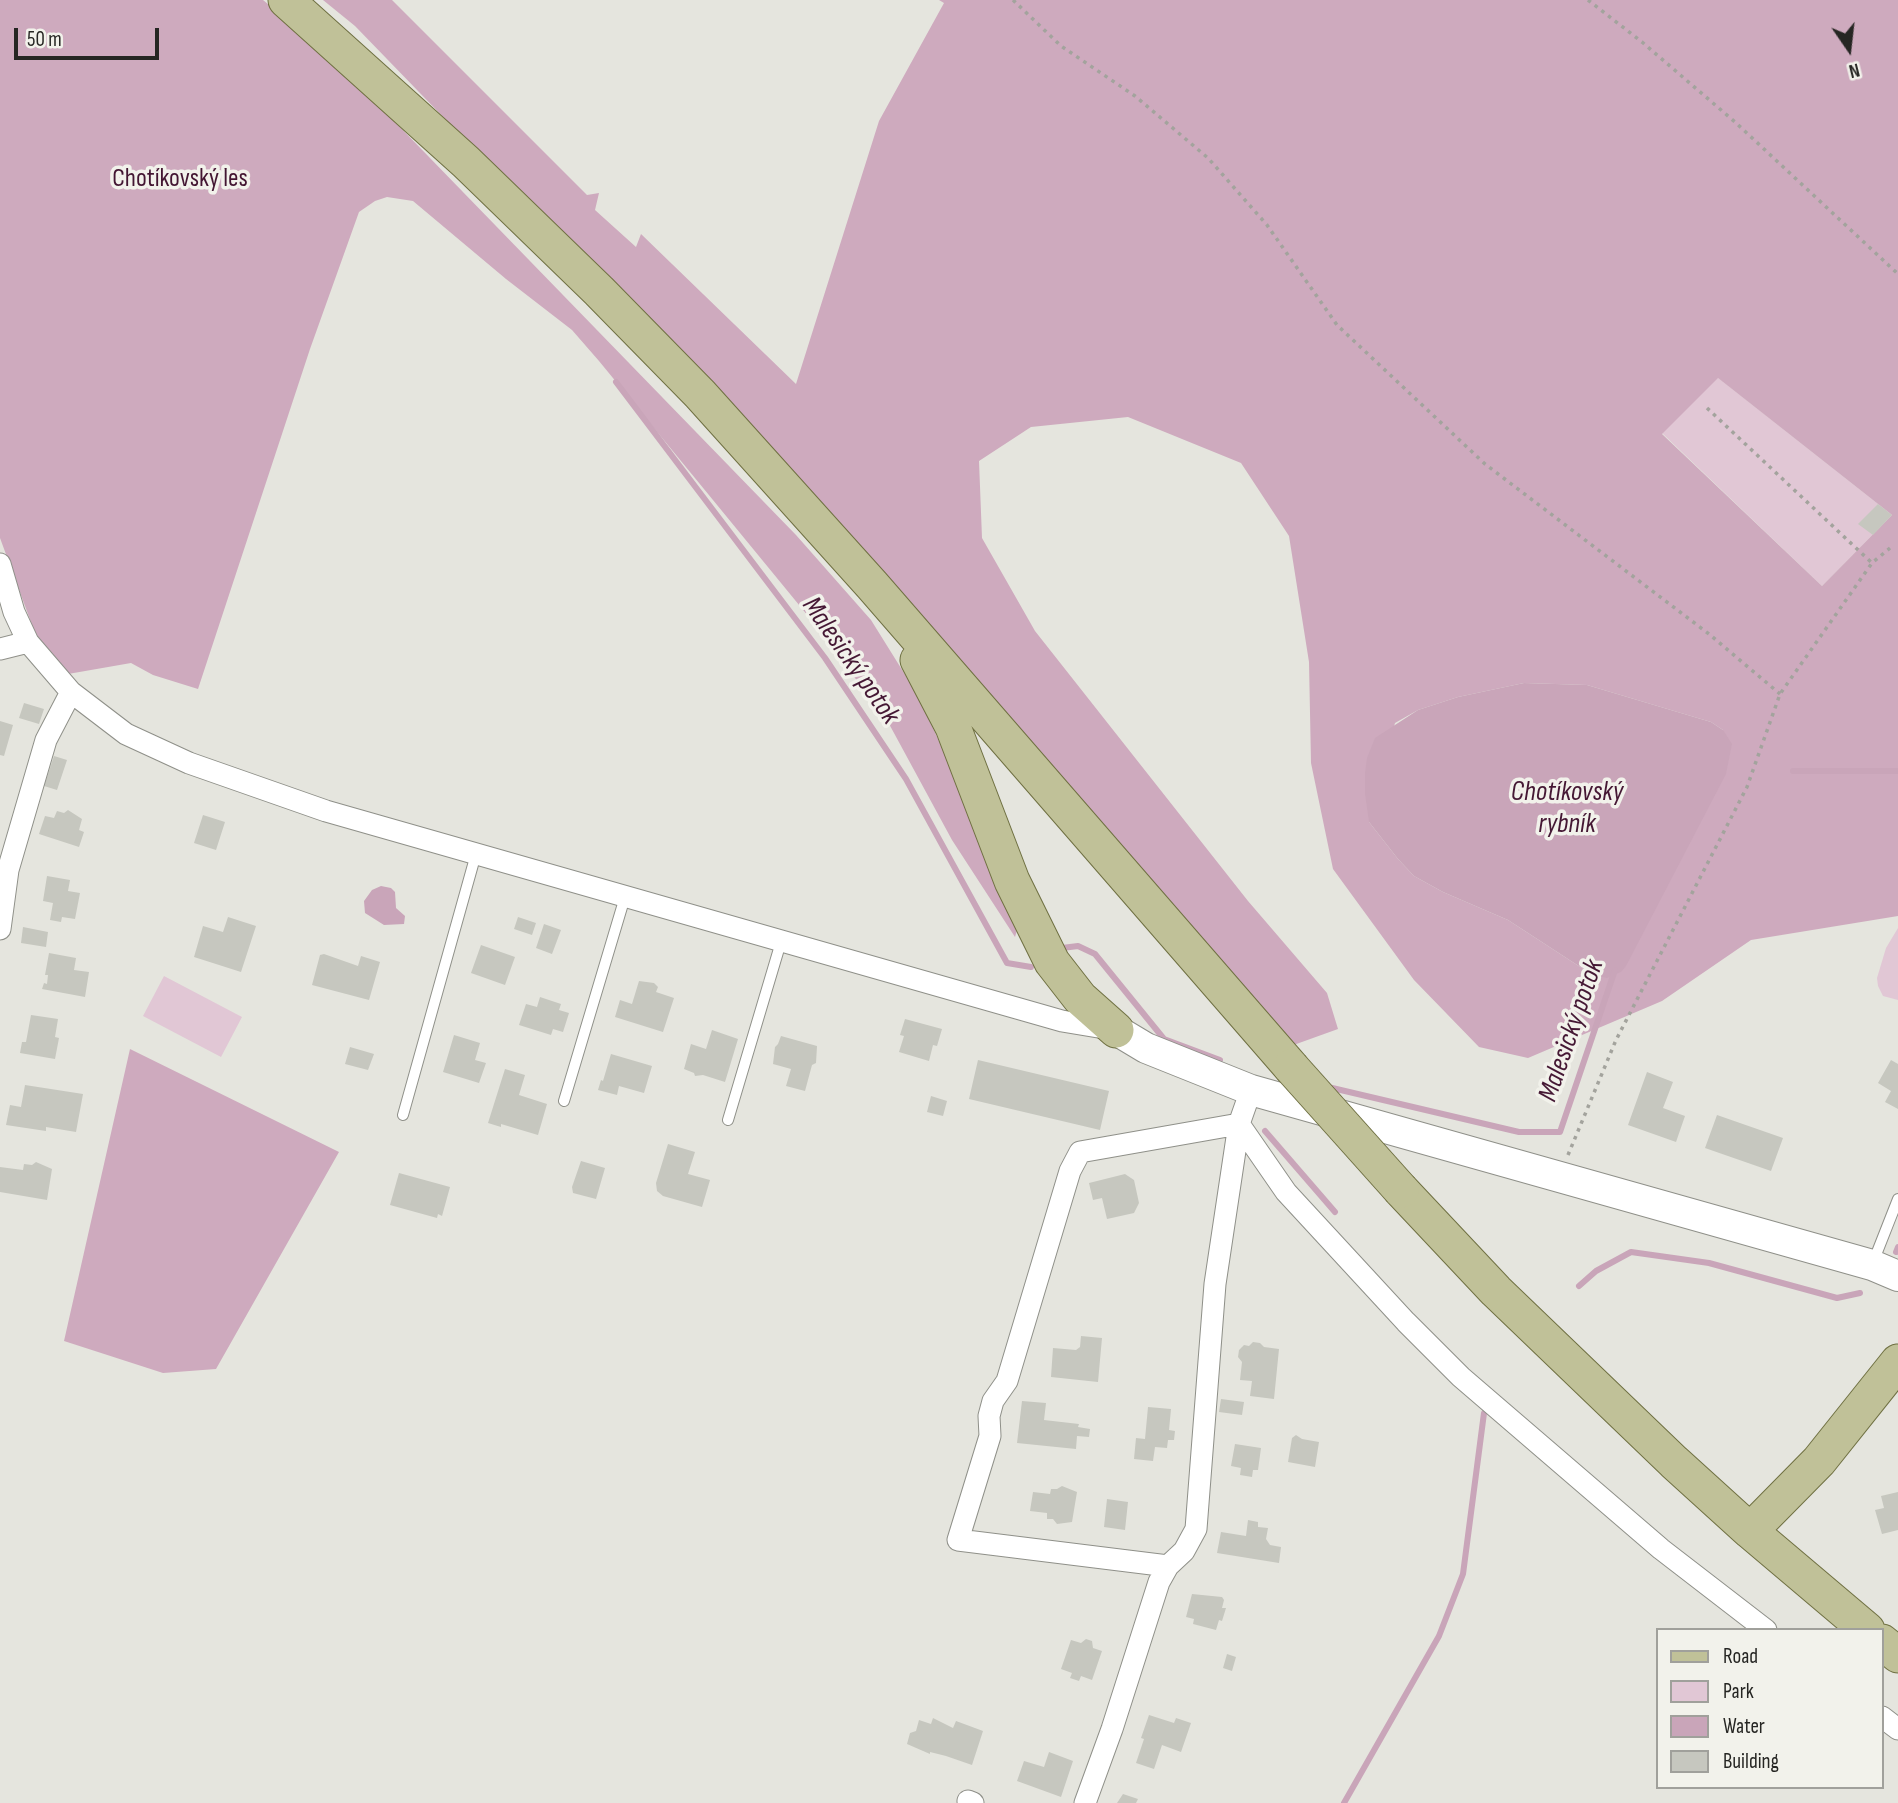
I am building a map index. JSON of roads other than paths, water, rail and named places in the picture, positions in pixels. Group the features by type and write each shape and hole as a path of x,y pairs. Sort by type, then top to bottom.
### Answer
{"main road":[{"path":"286,0 466,162 599,291 718,414 872,585 1291,1067 1496,1291 1750,1531 1865,1628"},
{"path":"872,585 929,679 953,727 1012,881 1052,962 1080,998 1116,1030"},
{"path":"1750,1531 1819,1461 1898,1362"},
{"path":"1884,1644 1898,1655"}],"street":[{"path":"0,564 14,612 28,642 71,692 126,734 189,763 326,811 1062,1021 1116,1030 1146,1048 1251,1090 1885,1271"},
{"path":"0,649 28,642"},
{"path":"0,929 8,870 46,740 71,692"},
{"path":"1086,1803 1158,1583 1168,1566 1184,1550 1196,1529 1215,1284 1239,1124 1251,1090"},
{"path":"1168,1566 958,1540 990,1436 989,1416 993,1401 1007,1381 1070,1171 1080,1153 1239,1124"},
{"path":"1239,1124 1286,1192 1406,1322 1461,1377 1661,1549 1763,1628"}],"lane":[{"path":"403,1115 476,854"},
{"path":"564,1101 625,897"},
{"path":"728,1120 781,942"},
{"path":"1885,1271 1898,1199"}],"water":[{"name":"Chotíkovský rybník","path":"1524,683 1587,685 1711,722 1723,730 1732,744 1726,774 1626,966 1621,972 1607,978 1591,974 1508,920 1443,892 1414,876 1369,822 1365,773 1367,758 1375,738 1418,710 1458,697"},
{"path":"381,886 391,888 395,892 396,908 405,916 404,924 384,925 365,913 364,901 372,890"}],"waterway":[{"name":"Malesický potok","path":"616,382 825,658 906,779 1007,963 1031,967"},
{"path":"1793,771 1898,771"},
{"name":"Malesický potok","path":"1062,948 1078,946 1095,954 1164,1039 1220,1060"},
{"name":"Malesický potok","path":"1328,1087 1519,1132 1560,1132 1615,970"},
{"path":"1265,1131 1335,1212"},
{"path":"1896,1252 1898,1247"},
{"path":"1579,1286 1596,1271 1631,1252 1709,1263 1837,1298 1860,1293"},
{"path":"1344,1803 1439,1636 1463,1574 1484,1413"}],"park label":[{"name":"Chotíkovský les","path":"180,179"}]}
